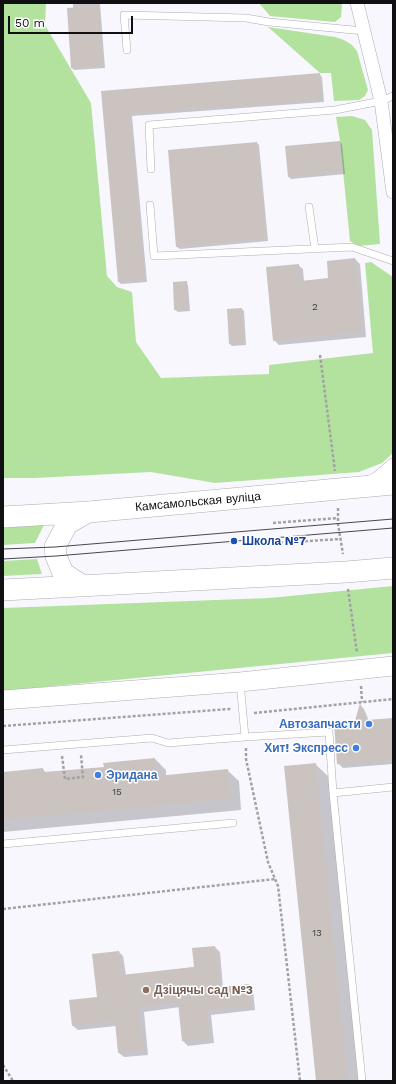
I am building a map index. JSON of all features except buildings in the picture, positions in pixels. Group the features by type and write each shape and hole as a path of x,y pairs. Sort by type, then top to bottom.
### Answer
{"main road":[{"name":"Камсамольская вуліца","path":"3,517 89,512 393,484"},
{"path":"83,586 63,573 56,556 55,547 67,524 89,512"},
{"path":"3,590 346,572 393,568"}],"street":[{"path":"357,3 364,31 387,98 393,192"},
{"path":"361,487 378,478 393,465"},
{"path":"3,700 240,682 393,666"}],"lane":[{"path":"127,50 124,15 246,18 269,22 364,31"},
{"path":"151,169 149,125 335,110 387,98"},
{"path":"150,205 154,256 352,247 393,261"},
{"path":"309,207 315,249"},
{"path":"240,682 245,737"},
{"path":"3,750 152,738 168,743 328,732 362,1081"},
{"path":"333,792 393,787"},
{"path":"3,844 233,823"}],"path":[{"path":"320,355 337,489 338,518 360,669 362,702"},
{"path":"273,523 338,518"},
{"path":"275,543 341,539"},
{"path":"3,726 229,709 243,714 393,699"},
{"path":"245,737 246,759 268,862 278,886 300,1081"},
{"path":"63,770 64,779 84,777 82,768"},
{"path":"3,909 275,879"},
{"path":"3,1065 13,1081"}],"green space":[{"path":"3,3 46,3 45,25 91,103 107,276 117,287 132,292 136,342 161,378 269,374 269,365 373,353 365,263 371,262 393,277 393,453 382,463 359,472 215,483 151,472 35,478 3,478"},
{"path":"259,3 341,3 341,17 335,22 270,16"},
{"path":"268,27 335,37 352,45 357,51 368,90 365,96 359,100 334,101 331,73 320,73"},
{"path":"352,116 365,120 372,130 380,244 358,246 350,241 340,141 336,117"},
{"path":"45,523 35,543 3,545 3,526"},
{"path":"37,559 42,574 3,576 3,561"},
{"path":"393,586 393,653 3,691 3,608 269,598"}],"tram line":[{"path":"3,549 55,547 393,519"},
{"path":"3,559 56,556 393,528"}],"place":[{"name":"Школа №7","path":"234,541"},
{"name":"Автозапчасти","path":"369,724"},
{"name":"Хит! Экспресс","path":"356,748"},
{"name":"Эридана","path":"98,775"},
{"name":"Дзіцячы сад №3","path":"146,990"}]}
